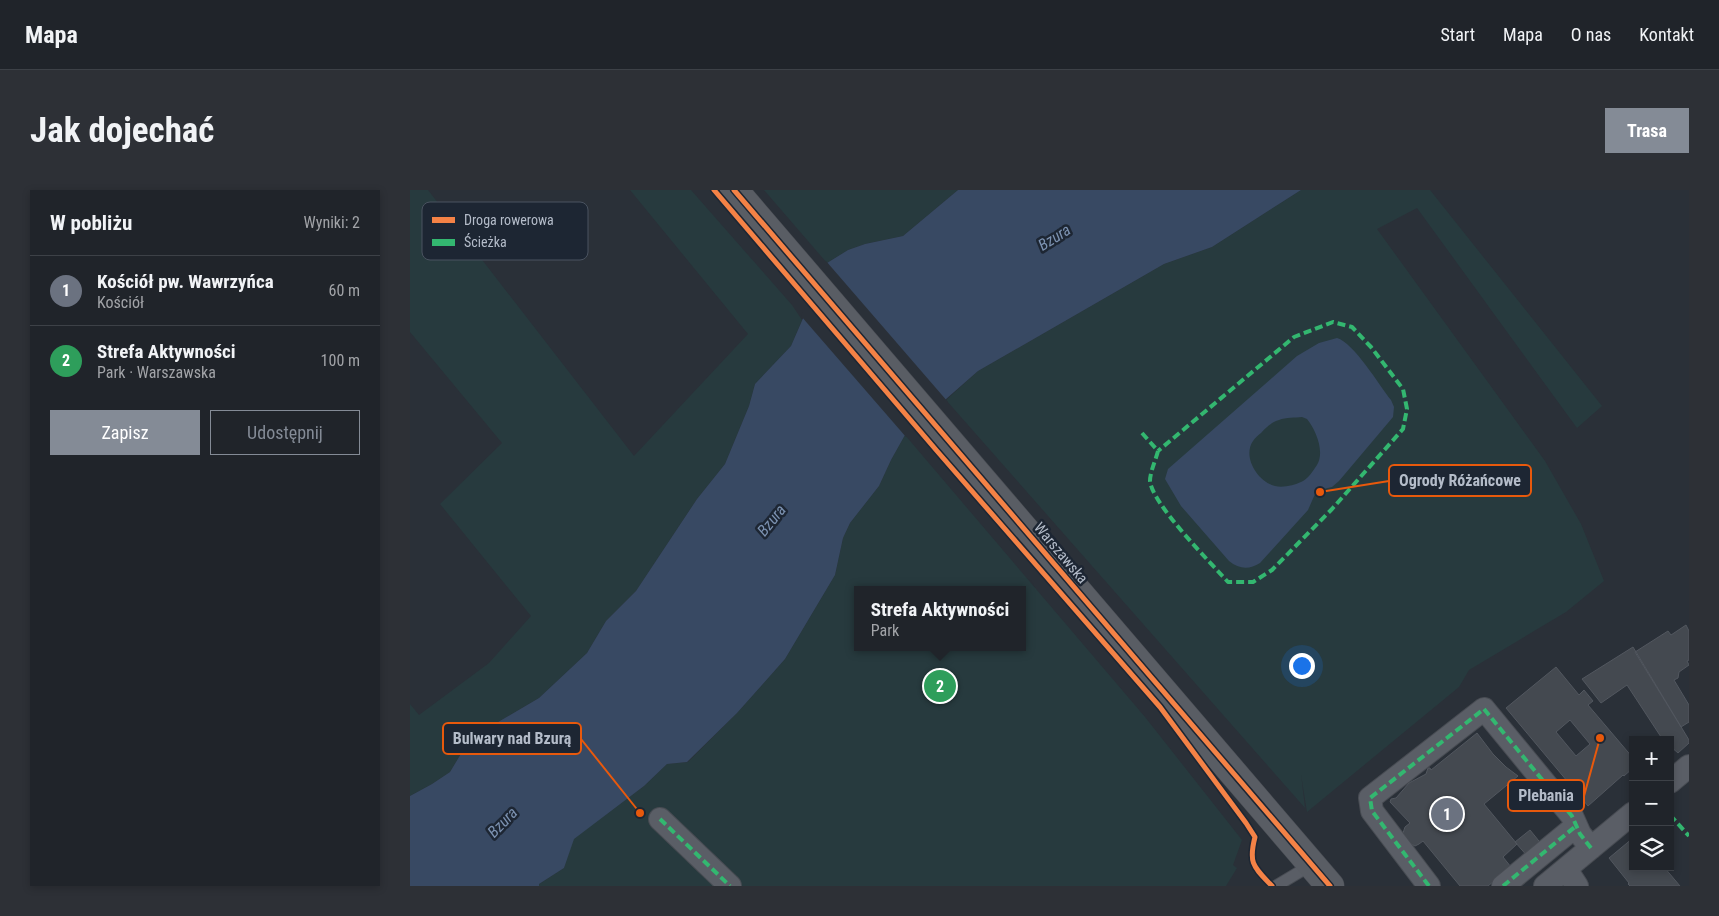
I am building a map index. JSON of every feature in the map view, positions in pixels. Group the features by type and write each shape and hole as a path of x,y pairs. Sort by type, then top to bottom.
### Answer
{"street":[{"name":"Warszawska","path":"734,190 1330,886"},
{"path":"1429,886 1372,811 1370,798 1484,709 1572,816 1580,834 1591,848"},
{"path":"1671,781 1689,766"},
{"path":"1546,886 1571,877 1591,848 1629,816"},
{"path":"660,819 730,886"},
{"path":"1503,886 1576,826"}],"lane":[{"path":"1276,886 1312,866"}],"green space":[{"path":"410,190 428,190 437,202 422,202 422,260 482,260 634,456 748,334 630,190 691,190 792,305 802,320 791,346 755,384 749,406 725,464 697,499 636,591 606,621 587,653 539,698 493,725 462,752 450,772 410,796 410,704 419,715 489,663 531,616 440,504 502,443 410,332"},
{"path":"764,190 958,190 903,236 865,244 848,250 827,263"},
{"path":"1301,190 1430,190 1602,406 1577,428 1417,208 1377,229 1545,461 1581,524 1604,581 1566,612 1469,670 1459,687 1307,812 1301,774 1305,808 946,400 978,371 1164,264 1212,247"},
{"path":"905,435 1145,717 1242,840 1233,865 1237,868 1226,886 539,886 539,884 564,868 573,839 644,786 667,764 688,762 737,713 785,659 835,575 843,538 850,523 879,486"}],"water":[{"name":"Bzura","path":"958,190 1301,190 1212,247 1164,264 978,371 905,435 879,486 850,523 843,538 835,575 785,659 737,713 687,762 667,764 644,786 574,839 564,868 539,884 539,886 410,886 410,796 450,772 462,752 493,725 539,698 587,653 606,621 636,591 697,499 725,464 749,406 755,384 791,346 827,263 848,250 865,244 903,236"},
{"path":"1337,338 1344,341 1351,348 1366,365 1391,400 1394,407 1393,417 1339,481 1332,487 1319,490 1315,494 1308,510 1260,563 1248,568 1237,566 1229,561 1181,506 1165,479 1168,469 1297,356 1319,343","holes":["1302,417 1307,419 1320,448 1317,465 1304,481 1282,487 1269,484 1258,474 1251,461 1249,454 1253,441 1276,421 1285,418"]}],"pier":[{"path":"826,261 948,402 906,437 801,316"}],"building":[{"path":"1686,625 1689,631 1689,660 1687,661 1689,665 1679,672 1678,678 1674,680 1689,705 1689,722 1681,727 1635,652 1668,631 1671,635"},
{"path":"1633,647 1689,740 1689,743 1678,753 1674,750 1674,736 1660,736 1627,685 1601,703 1582,679"},
{"path":"1556,667 1579,695 1584,690 1593,701 1588,705 1629,753 1629,772 1588,806 1506,708","holes":["1570,720 1590,744 1576,756 1556,732"]},
{"path":"1477,733 1493,754 1518,776 1484,804 1517,844 1503,857 1511,867 1488,886 1460,886 1423,841 1415,846 1409,843 1403,833 1405,827 1410,823 1390,802 1409,783 1426,774 1428,768 1431,770"},
{"path":"1530,830 1543,846 1529,858 1515,842"},
{"path":"1629,841 1629,871 1667,871 1680,886 1630,886 1609,858"}],"marked path":[{"path":"1142,433 1158,451 1150,481 1153,491 1171,518 1228,582 1253,582 1272,570 1332,509 1403,429 1407,409 1403,389 1371,347 1352,327 1333,322 1294,337 1158,451"},
{"path":"1429,886 1372,811 1370,798 1484,709 1572,816 1580,834 1591,848"},
{"path":"660,819 730,886"},
{"path":"1674,819 1689,836"},
{"path":"1503,886 1576,826"}],"cycle path":[{"path":"714,190 937,451 1160,707 1255,837 1252,853 1254,864 1272,886"},
{"path":"734,190 1330,886"}],"place":[{"name":"Ogrody Różańcowe","path":"1320,492"},
{"name":"Strefa Aktywności","path":"940,686"},
{"name":"Plebania","path":"1600,738"},
{"name":"Bulwary nad Bzurą","path":"640,813"},
{"name":"Kościół pw. Wawrzyńca","path":"1447,814"}]}
